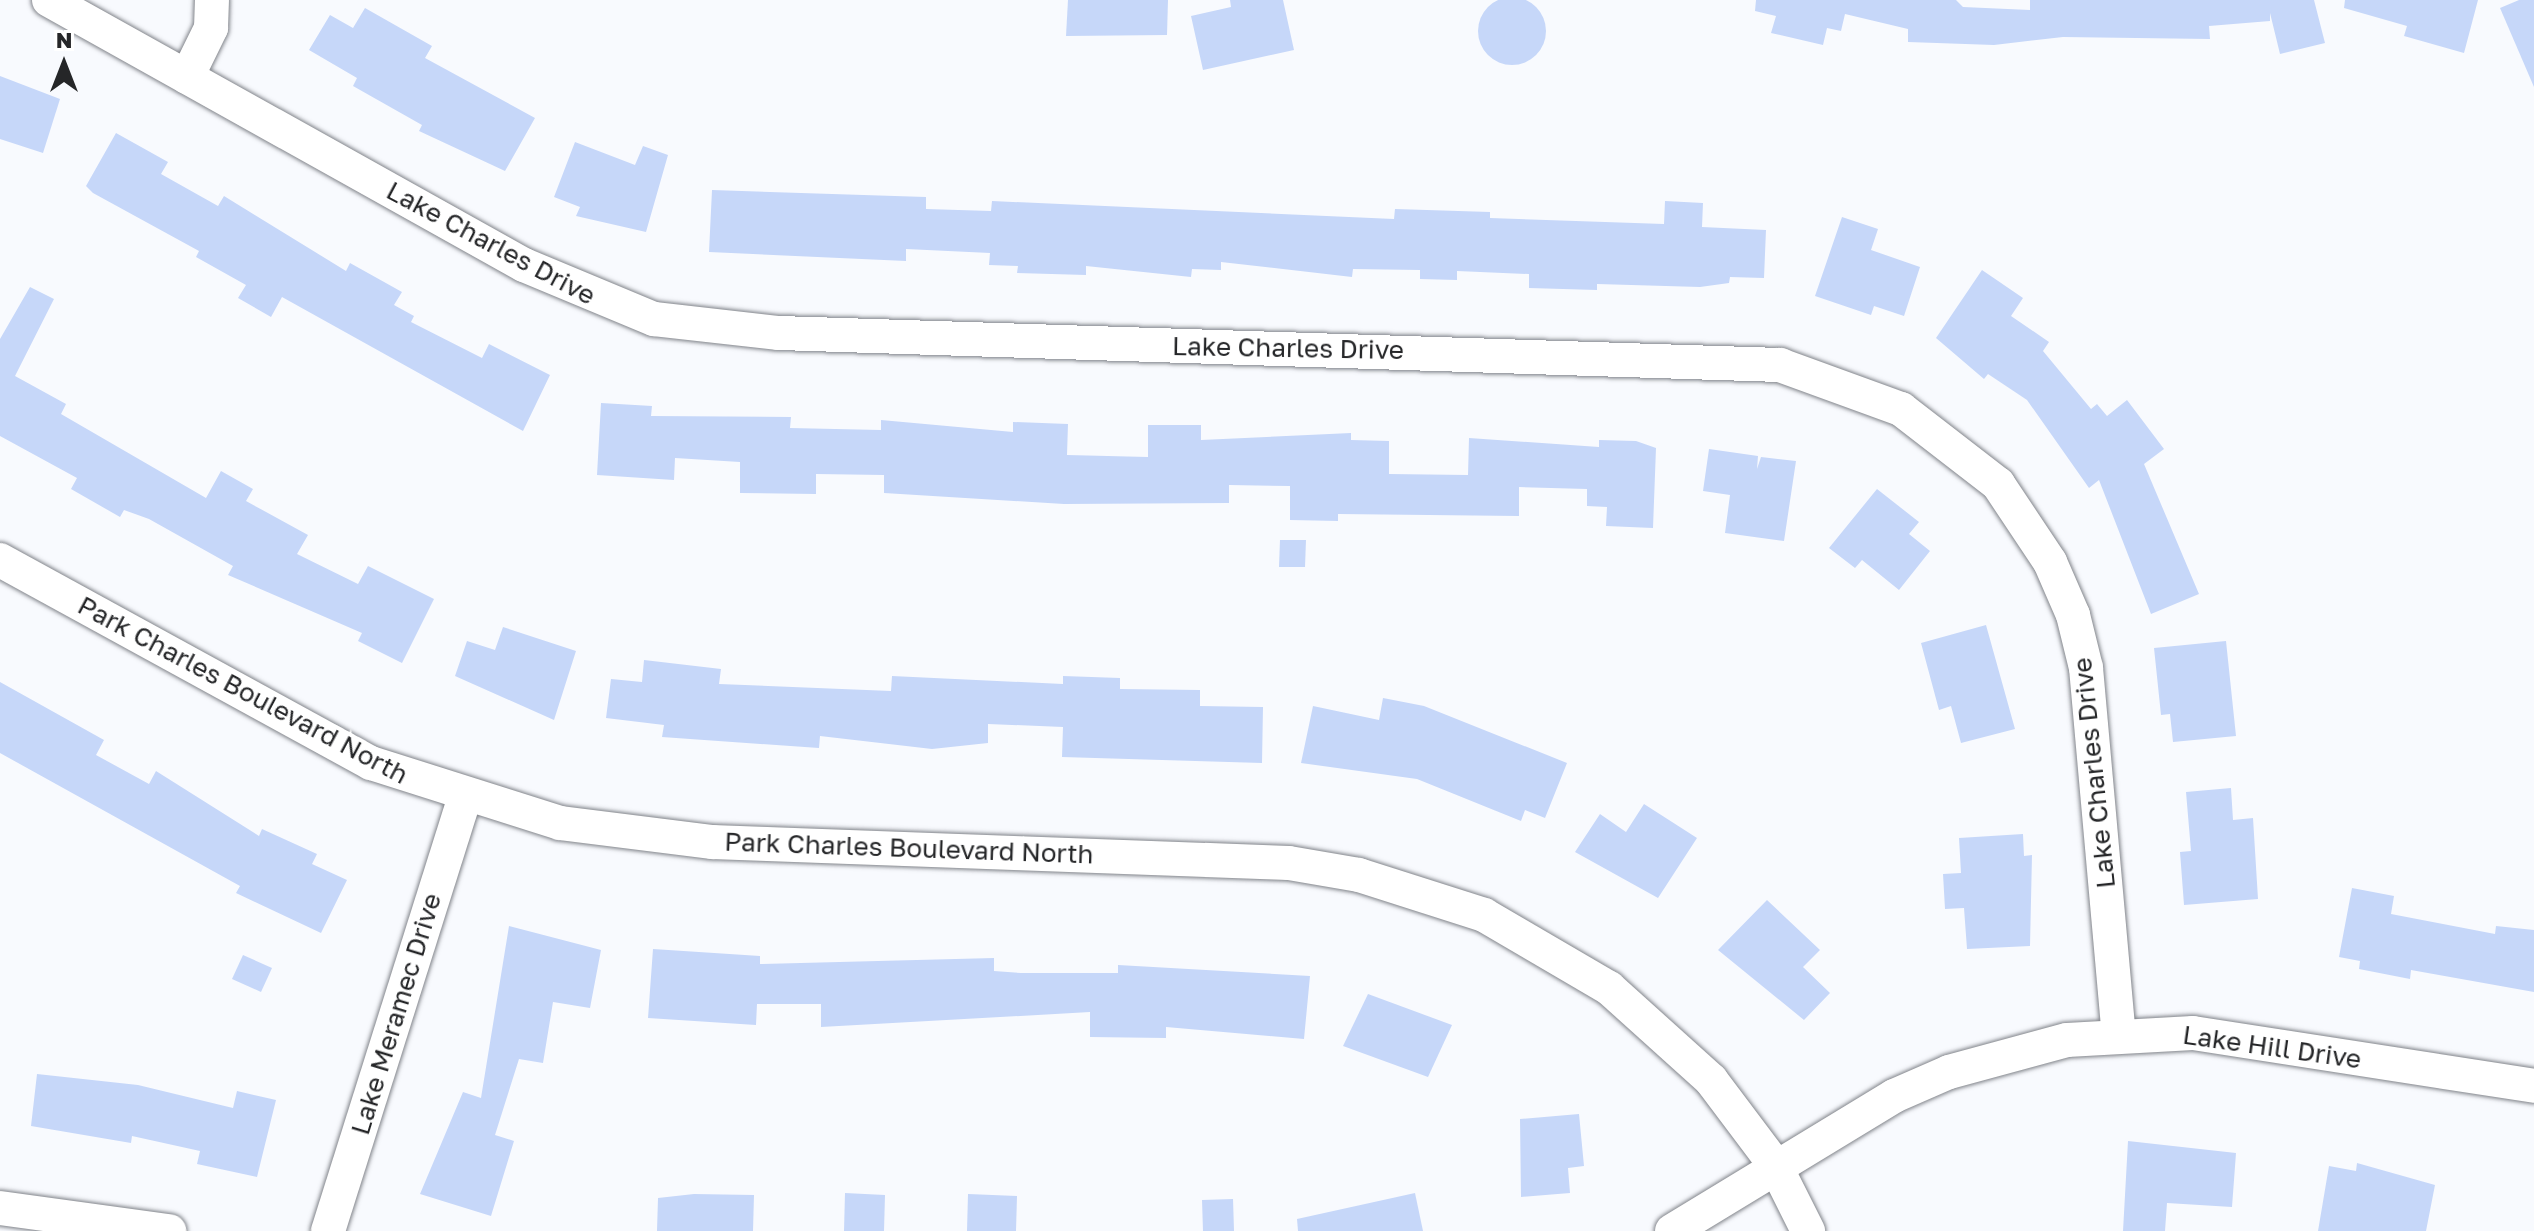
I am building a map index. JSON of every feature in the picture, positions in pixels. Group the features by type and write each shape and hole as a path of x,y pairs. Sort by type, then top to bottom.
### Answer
{"street":[{"name":"Lake Charles Drive","path":"49,0 524,265 654,319 779,333 1780,365 1901,409 1998,484 2050,562 2073,615 2088,680 2119,1035"},
{"path":"187,77 211,28 212,0"},
{"name":"Park Charles Boulevard North","path":"0,560 356,755 465,796 624,836 1220,857 1373,879 1484,915 1609,988 1711,1080 1775,1165 1808,1231"},
{"name":"Lake Meramec Drive","path":"328,1231 465,796"},
{"name":"Lake Hill Drive","path":"1672,1231 1775,1165 1949,1072 2067,1040 2119,1035 2206,1034 2534,1086"},
{"path":"0,1208 169,1231"}],"building":[{"path":"1512,-3 1536,7 1546,31 1536,55 1512,65 1488,55 1478,31 1488,7"},
{"path":"1068,0 1168,0 1167,35 1066,36"},
{"path":"1230,0 1283,0 1294,50 1203,70 1191,16 1231,7"},
{"path":"1756,0 1956,0 1963,7 2030,10 2030,0 2314,0 2325,43 2280,54 2270,13 2270,21 2209,26 2210,39 2063,37 1994,45 1908,42 1908,29 1845,14 1841,31 1827,28 1823,45 1771,33 1776,16 1755,11"},
{"path":"2345,0 2478,0 2464,53 2404,36 2407,26 2344,8"},
{"path":"2519,0 2534,0 2534,87 2500,8"},
{"path":"365,8 432,46 425,58 535,118 505,171 419,131 422,125 353,86 357,78 309,50 330,15 353,28"},
{"path":"0,76 60,99 43,153 0,139"},
{"path":"116,133 168,162 161,174 218,206 224,196 346,271 350,263 402,292 394,305 414,316 411,322 482,358 489,344 550,375 523,431 282,297 271,317 238,298 246,285 196,257 199,251 93,193 86,186"},
{"path":"575,142 635,165 643,146 668,155 646,232 576,216 580,207 554,197"},
{"path":"712,190 926,197 926,209 991,211 992,201 1394,219 1395,209 1490,212 1490,218 1664,224 1665,201 1703,203 1702,227 1766,230 1764,278 1730,277 1729,283 1700,287 1597,284 1597,290 1529,288 1529,274 1457,271 1457,280 1420,279 1420,270 1353,269 1352,277 1221,262 1221,270 1192,269 1191,277 1086,266 1086,275 1017,273 1018,266 989,265 990,253 906,249 906,261 709,252"},
{"path":"1842,217 1878,229 1871,250 1920,267 1904,316 1874,306 1871,315 1815,296"},
{"path":"1982,270 2023,298 2011,316 2049,342 2043,351 2091,409 2097,404 2107,416 2127,400 2164,449 2144,464 2199,594 2151,614 2099,480 2089,488 2027,400 1988,374 1984,379 1936,338"},
{"path":"30,287 54,299 15,376 66,404 61,414 206,498 221,471 253,489 246,501 308,535 297,554 358,584 368,566 434,599 402,663 358,641 362,633 228,575 233,566 149,519 124,510 120,517 71,489 77,478 0,436 0,339"},
{"path":"601,403 652,406 651,416 791,417 790,428 881,430 881,420 1013,432 1013,422 1068,424 1067,455 1148,457 1148,425 1201,425 1201,440 1351,433 1351,440 1389,441 1389,474 1468,475 1469,438 1599,447 1599,440 1636,441 1656,448 1653,528 1606,526 1607,507 1587,506 1587,489 1519,487 1519,516 1338,514 1338,521 1290,520 1290,486 1229,485 1229,503 1064,504 884,493 884,475 816,474 816,494 740,493 740,462 675,458 674,480 597,475"},
{"path":"1709,449 1758,456 1757,469 1761,457 1796,461 1784,541 1725,533 1730,495 1703,491"},
{"path":"1877,489 1919,522 1909,534 1930,551 1899,590 1862,560 1855,568 1829,548"},
{"path":"1280,540 1306,540 1305,567 1279,567"},
{"path":"1986,625 2015,729 1961,743 1951,706 1939,710 1921,643"},
{"path":"503,627 576,651 554,720 455,676 467,641 495,650"},
{"path":"2226,641 2236,736 2173,742 2170,714 2161,715 2154,648"},
{"path":"644,660 721,669 719,684 891,691 892,676 1063,684 1063,676 1120,678 1120,689 1200,690 1200,706 1263,707 1262,763 1062,757 1063,727 988,724 988,743 932,749 820,736 819,748 662,737 664,725 606,718 611,679 642,682"},
{"path":"0,682 104,740 96,755 149,784 156,771 259,836 262,829 317,854 312,864 347,880 321,933 236,893 240,886 0,753"},
{"path":"1383,698 1424,706 1567,763 1545,818 1525,810 1521,821 1417,779 1301,763 1313,706 1379,720"},
{"path":"2231,788 2233,820 2253,818 2258,899 2184,905 2180,852 2191,851 2186,792"},
{"path":"1644,804 1697,838 1658,898 1575,852 1600,814 1626,832"},
{"path":"2023,834 2024,856 2032,855 2030,946 1967,949 1964,908 1945,909 1943,874 1961,873 1959,838"},
{"path":"2352,888 2394,896 2391,914 2495,934 2496,926 2534,930 2534,992 2411,970 2410,979 2359,969 2360,961 2339,957"},
{"path":"1767,900 1820,950 1803,967 1830,993 1804,1020 1718,950"},
{"path":"509,926 601,950 590,1008 553,1002 543,1063 519,1059 495,1135 514,1141 491,1216 420,1194 463,1092 481,1098"},
{"path":"653,949 760,956 760,964 994,958 994,971 1021,973 1118,973 1118,965 1310,976 1304,1039 1166,1027 1166,1038 1090,1037 1090,1012 821,1027 821,1004 757,1004 756,1025 648,1018"},
{"path":"243,955 272,968 261,992 232,979"},
{"path":"1368,994 1452,1025 1428,1077 1343,1046"},
{"path":"37,1074 138,1085 233,1108 237,1091 276,1100 257,1177 197,1164 200,1151 132,1136 131,1143 31,1126"},
{"path":"1579,1114 1584,1166 1568,1168 1570,1193 1521,1197 1520,1119"},
{"path":"2128,1141 2236,1153 2232,1207 2167,1203 2165,1231 2123,1231"},
{"path":"2357,1163 2435,1185 2426,1231 2318,1231 2329,1166 2356,1171"},
{"path":"845,1193 885,1195 884,1231 844,1231"},
{"path":"1415,1193 1423,1231 1298,1231 1297,1219"},
{"path":"694,1194 754,1195 753,1231 657,1231 658,1198"},
{"path":"968,1194 1017,1196 1016,1231 967,1231"},
{"path":"1233,1199 1234,1231 1203,1231 1202,1200"}]}
